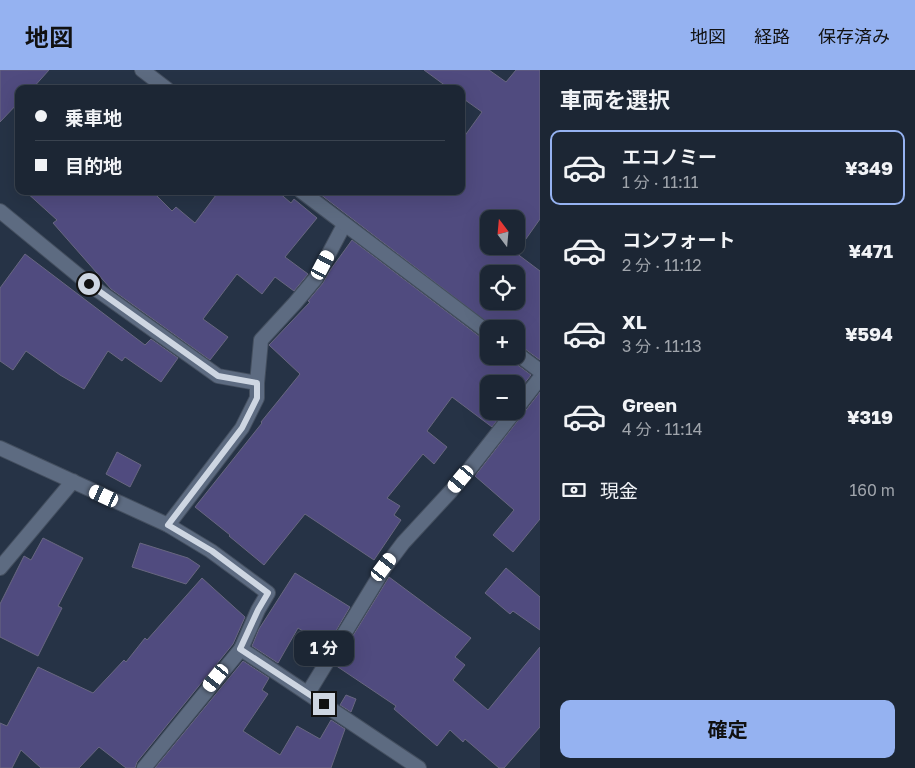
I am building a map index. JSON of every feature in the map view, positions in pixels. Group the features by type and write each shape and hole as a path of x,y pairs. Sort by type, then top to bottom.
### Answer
{"street":[{"path":"142,70 162,85"},
{"path":"306,195 480,326"},
{"path":"0,211 89,284 218,376 257,383"},
{"path":"168,525 242,428 257,398 261,340 316,278 344,224"},
{"path":"525,360 540,371"},
{"path":"525,397 540,378"},
{"path":"308,693 384,567 403,543 456,485 507,420"},
{"path":"0,448 168,525 212,551 268,593 240,649 144,768"},
{"path":"0,568 73,481"},
{"path":"240,649 419,768"}],"building":[{"path":"0,70 49,70 36,85 15,85 15,106 0,122"},
{"path":"424,70 489,70 506,82 516,70 540,70 540,219 525,240 525,210 480,210 480,255 519,255 540,271 540,360 525,349 525,320 484,320 321,195 465,195 465,135 482,112 465,100 465,85 445,85"},
{"path":"29,195 156,195 172,211 176,207 195,223 216,195 282,195 291,203 294,199 317,218 285,257 308,274 294,291 275,277 262,294 237,274 203,319 228,337 210,360 111,289 53,223 57,220"},
{"path":"352,240 480,337 480,365 518,365 531,375 525,383 525,375 480,375 480,418 452,397 427,431 447,447 434,464 423,454 387,498 400,506 394,515 401,520 374,560 305,514 264,565 195,507 300,374 269,345 310,302 308,301 323,283"},
{"path":"25,254 145,345 151,339 178,358 161,382 125,357 122,361 108,351 84,389 26,351 13,370 0,361 0,288"},
{"path":"540,392 540,519 513,552 493,535 514,510 475,476 518,420 525,420 525,411"},
{"path":"483,420 497,420 492,427"},
{"path":"117,452 141,465 130,487 106,474"},
{"path":"43,538 83,558 58,606 62,608 38,656 0,637 0,604 24,556 31,560"},
{"path":"140,543 188,558 200,566 186,584 132,567"},
{"path":"506,568 540,597 540,630 513,611 510,614 485,593"},
{"path":"295,573 350,607 327,646 298,628 278,663 252,646 259,629"},
{"path":"389,577 471,638 455,657 465,665 453,680 488,710 540,647 540,727 504,768 499,768 465,739 463,742 450,730 437,746 394,709 396,706 335,665"},
{"path":"202,578 245,617 233,644 137,762 135,768 126,768 99,747 79,768 41,768 21,750 12,768 0,768 0,723 7,726 38,667 93,693 124,660 126,662 145,638 147,640"},
{"path":"243,661 269,678 262,690 268,694 243,731 280,755 297,726 320,739 331,720 345,729 331,768 155,768"},
{"path":"346,695 356,699 351,712 340,705"}],"route":[{"path":"89,284 218,376 257,383 257,398 242,428 168,525 212,551 268,593 240,649 324,704"}]}
